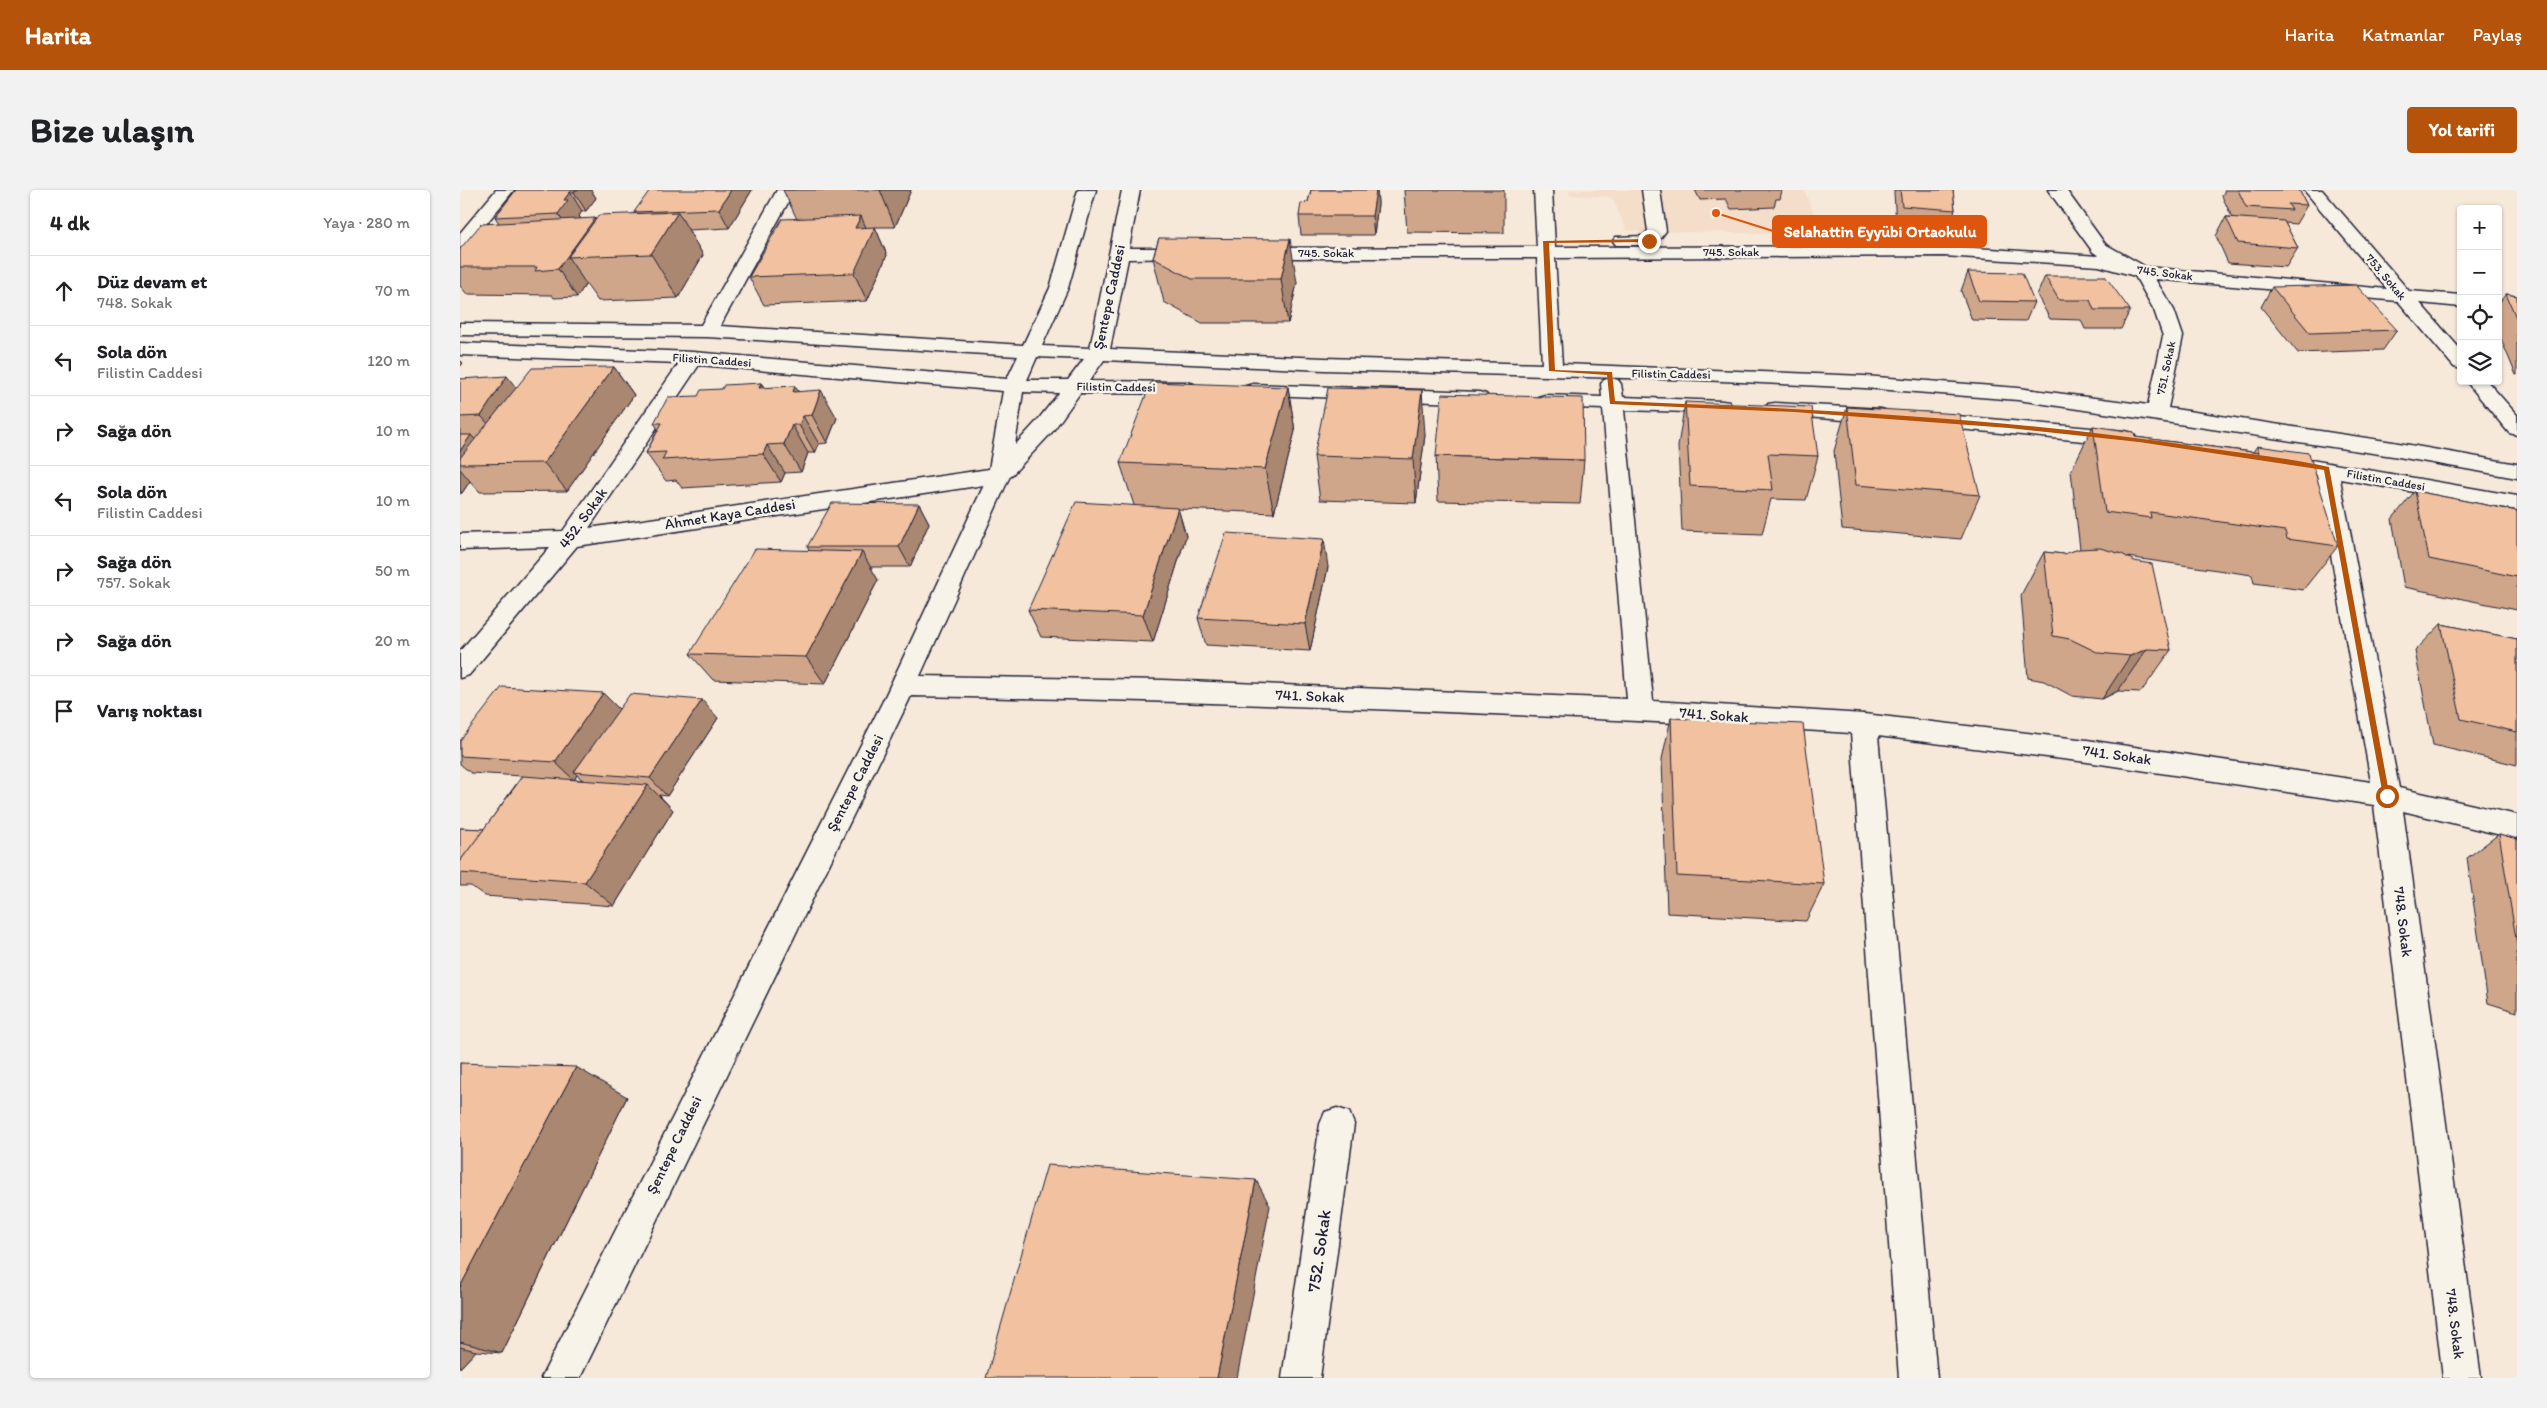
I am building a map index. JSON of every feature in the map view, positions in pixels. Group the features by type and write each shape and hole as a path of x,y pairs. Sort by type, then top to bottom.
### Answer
{"street":[{"path":"460,244 506,190"},
{"path":"707,331 786,190"},
{"path":"1000,475 1014,386 1059,288 1087,190"},
{"name":"Şentepe Caddesi","path":"560,1378 903,686 1000,475 1045,426 1077,385 1098,353 1107,322 1131,190"},
{"path":"1543,190 1552,371"},
{"path":"1546,247 1649,241 1657,231 1651,190"},
{"path":"2057,190 2099,248 2142,272"},
{"name":"753. Sokak","path":"2313,190 2457,358"},
{"name":"745. Sokak","path":"1238,253 1546,247 1944,251 2099,261 2142,272 2457,300"},
{"path":"1119,254 1208,253"},
{"name":"751. Sokak","path":"2142,272 2164,310 2173,336 2157,412"},
{"name":"Filistin Caddesi","path":"460,329 707,331 1030,351 1324,364 1702,374 1864,382 2018,394 2157,412 2393,449 2517,472"},
{"name":"Filistin Caddesi","path":"460,349 694,358 1014,386 1077,385 1203,389"},
{"name":"452. Sokak","path":"460,668 570,539 694,358"},
{"path":"1610,373 1641,710"},
{"path":"2479,385 2517,428"},
{"path":"1232,390 1496,399"},
{"path":"1525,400 1751,408 2009,426 2148,441"},
{"name":"Filistin Caddesi","path":"2261,459 2517,503"},
{"name":"748. Sokak","path":"2327,469 2387,796 2462,1378"},
{"name":"Ahmet Kaya Caddesi","path":"460,542 570,539 1000,475"},
{"name":"741. Sokak","path":"903,686 1163,690 1641,710 1864,724 2086,751 2387,796 2517,827"},
{"path":"1864,724 1918,1378"},
{"name":"752. Sokak","path":"1301,1378 1338,1124"}],"shaded area":[{"path":"1569,190 1804,190 1820,229 1806,234 1627,231 1612,197 1569,195"}],"building":[{"path":"516,190 576,190 570,192 564,200 568,200 558,214 495,217"},
{"path":"650,190 731,190 719,209 634,212"},
{"path":"1311,190 1376,190 1372,216 1299,216 1301,203 1308,202"},
{"path":"1900,190 1953,190 1955,210 1902,206"},
{"path":"2238,190 2299,190 2307,205 2288,204 2292,210 2246,207"},
{"path":"678,212 651,254 568,257 599,215"},
{"path":"861,216 855,228 875,227 854,273 749,277 782,219"},
{"path":"2226,217 2284,221 2298,248 2238,243"},
{"path":"595,218 558,269 535,271 537,267 460,267 460,249 481,224"},
{"path":"1159,238 1290,239 1281,279 1192,279 1153,258"},
{"path":"1968,272 2022,273 2034,302 1979,301"},
{"path":"2045,276 2105,276 2130,310 2094,310 2090,300 2059,300"},
{"path":"2356,285 2397,330 2310,333 2272,287"},
{"path":"2506,294 2517,296 2517,320"},
{"path":"614,367 544,463 460,464 460,458 532,368"},
{"path":"507,376 481,416 460,417 460,379"},
{"path":"1151,382 1288,387 1265,469 1120,463"},
{"path":"761,383 759,388 795,386 793,392 821,390 812,415 803,416 799,425 792,425 784,444 767,445 763,454 662,460 666,452 646,453 662,423 654,423 668,397 698,396 701,390 722,389 724,385"},
{"path":"1328,388 1422,390 1413,459 1314,456"},
{"path":"1442,394 1583,398 1584,460 1436,456"},
{"path":"1685,402 1811,407 1818,456 1768,454 1773,490 1690,486"},
{"path":"1847,407 1959,414 1980,495 1856,485"},
{"path":"2093,426 2134,432 2135,437 2259,453 2257,446 2309,453 2338,546 2287,539 2285,531 2150,512 2151,518 2105,512"},
{"path":"460,435 471,435 460,451"},
{"path":"2415,491 2517,511 2517,577 2429,559"},
{"path":"1076,502 1178,508 1143,615 1028,610"},
{"path":"832,503 919,504 899,547 807,547"},
{"path":"1226,533 1324,539 1305,624 1198,618"},
{"path":"2100,548 2122,554 2134,561 2152,564 2171,650 2147,649 2130,656 2099,653 2070,639 2053,636 2044,552 2064,554 2079,549"},
{"path":"755,549 862,552 806,657 690,654"},
{"path":"2441,624 2517,639 2517,732 2461,719"},
{"path":"502,687 603,693 555,762 460,756 460,741"},
{"path":"630,694 702,700 650,778 574,772"},
{"path":"1671,718 1803,724 1824,884 1677,876"},
{"path":"523,776 648,785 585,882 460,873 460,861"},
{"path":"460,828 484,829 460,861"},
{"path":"2499,834 2517,839 2517,945"},
{"path":"460,1063 576,1067 460,1287"},
{"path":"1047,1165 1256,1180 1217,1378 986,1378"}],"place":[{"name":"Selahattin Eyyübi Ortaokulu","path":"1716,213"}],"route":[{"path":"1649,241 1546,241 1552,371 1610,373 1612,403 1794,410 2009,426 2139,440 2327,469 2387,796"}]}
